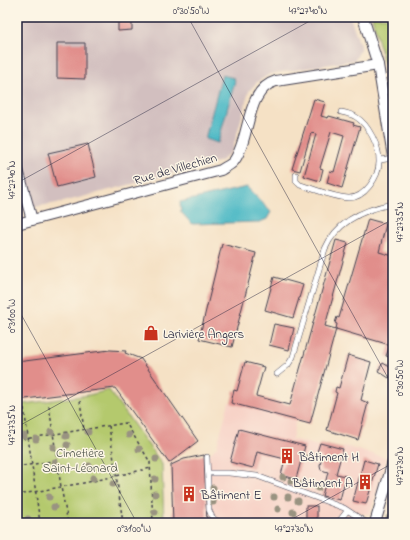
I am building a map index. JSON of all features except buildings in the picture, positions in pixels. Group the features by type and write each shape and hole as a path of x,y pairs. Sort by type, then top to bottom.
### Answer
{"street":[{"path":"364,17 378,65 393,158"},
{"name":"Rue de Villechien","path":"17,224 221,170 233,162 240,151 257,96 266,85 276,81 378,65"},
{"path":"17,166 32,220"},
{"path":"374,523 393,462"}],"lane":[{"path":"296,175 296,181 300,185 348,198 358,195 368,188 379,167 380,160 376,145 361,121 351,114 341,112"},
{"path":"380,160 393,158"},
{"path":"278,374 288,365 293,357 325,249 330,238 340,226 360,213 378,206 393,204"},
{"path":"207,457 210,514 214,520 219,523"},
{"path":"208,473 257,476 347,511 367,523"},
{"path":"335,523 340,520 347,511"}],"path":[{"path":"80,401 84,430"},
{"path":"49,406 68,523"},
{"path":"24,408 40,523"},
{"path":"17,440 126,423 150,462 153,523"},
{"path":"109,426 123,523"},
{"path":"17,467 58,460"},
{"path":"17,495 150,468"}],"shaded area":[{"path":"17,17 350,17 361,48 355,60 270,74 257,82 249,91 232,151 221,161 63,202 17,210"},
{"path":"229,402 296,420 292,439 318,446 320,443 343,449 344,446 387,458 370,514 361,514 357,523 173,523 171,465 184,459 210,453 214,450 217,446"}],"green space":[{"path":"372,17 393,17 393,62 384,63"},
{"name":"Cimetière Saint-Léonard","path":"109,390 162,464 164,523 18,523 17,405 89,395"}],"water":[{"path":"222,75 234,78 235,81 218,143 205,139"},
{"path":"247,187 271,212 267,219 260,222 192,224 181,212 180,202"}],"place":[{"name":"Larivière Angers","path":"151,333"},
{"name":"Bâtiment H","path":"287,456"},
{"name":"Bâtiment A","path":"365,482"},
{"name":"Bâtiment E","path":"189,494"}]}
